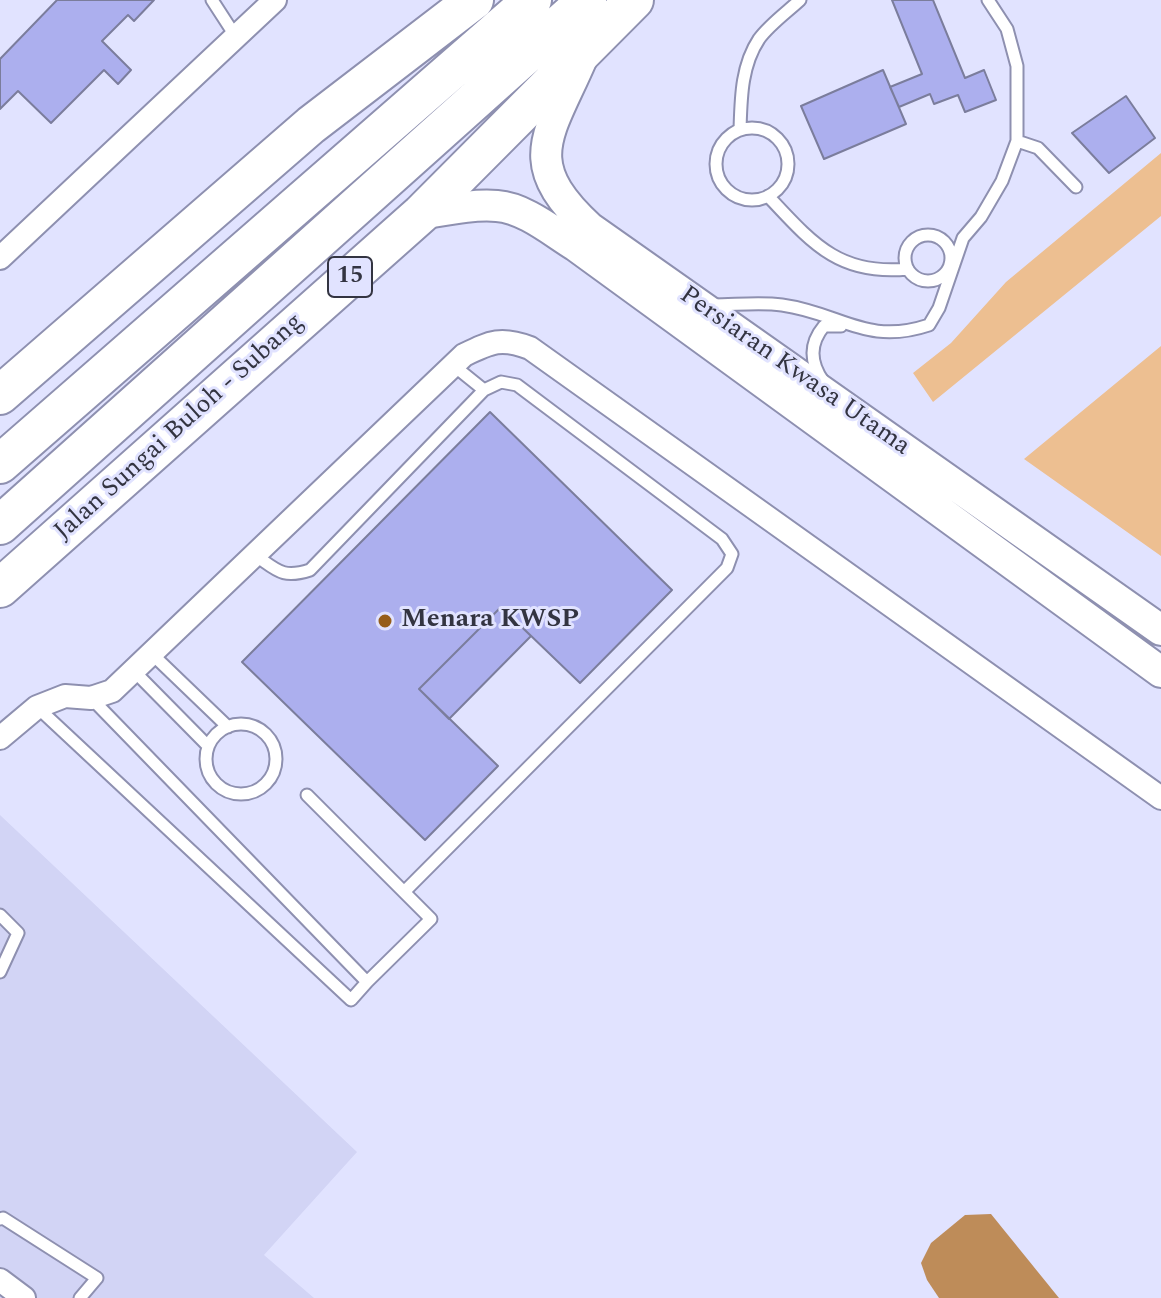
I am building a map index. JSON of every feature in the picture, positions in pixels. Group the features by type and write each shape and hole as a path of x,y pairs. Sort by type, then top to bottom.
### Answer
{"highway":[{"path":"0,395 311,125 474,0"},
{"path":"0,464 532,0"},
{"name":"Jalan Sungai Buloh - Subang","path":"0,588 421,214 634,0"},
{"name":"Jalan Sungai Buloh - Subang","path":"0,525 583,3"}],"street":[{"path":"0,258 275,0"},
{"name":"Persiaran Kwasa Utama","path":"584,52 546,139 545,156 551,184 567,207 590,228 1161,630"},
{"name":"Persiaran Kwasa Utama","path":"421,214 500,206 528,217 576,246 1161,672"},
{"path":"0,738 37,707 65,696 91,698 112,691 464,355 490,342 510,341 530,348 1161,798"},
{"path":"0,1280 24,1298"}],"lane":[{"path":"212,0 236,37"},
{"path":"740,130 741,91 749,60 760,38 800,0"},
{"path":"699,305 782,305 876,333 909,332 929,325 939,308 963,238 981,217 1002,181 1017,141 1017,66 1007,29 988,0"},
{"path":"740,130 763,130 782,144 786,155 785,179 768,196 745,199 725,188 718,178 717,155 721,144 729,135 740,130"},
{"path":"1017,141 1038,148 1076,187"},
{"path":"768,196 815,245 844,261 879,272 908,269"},
{"path":"926,235 941,238 950,250 952,266 935,281 919,280 908,269 905,255 912,242 926,235"},
{"path":"837,402 816,372 812,355 816,335 824,326 849,326"},
{"path":"453,365 484,390"},
{"path":"255,555 282,574 296,575 310,570 484,390 501,382 517,385 722,539 732,554 727,568 404,892"},
{"path":"151,653 228,727"},
{"path":"133,670 208,746"},
{"path":"91,698 367,982"},
{"path":"37,707 351,1000 431,919 307,795"},
{"path":"239,724 262,731 276,750 276,763 267,784 245,795 222,789 213,781 208,770 208,746 228,727 239,724"},
{"path":"0,915 18,933 0,972"},
{"path":"0,1219 3,1218 97,1278 80,1298"}],"shaded area":[{"path":"1161,153 1161,216 933,402 913,373 951,343 1006,282"},
{"path":"1161,346 1161,556 1024,459"},
{"path":"0,815 357,1152 264,1255 314,1298 0,1298"},
{"path":"991,1214 1059,1298 939,1298 927,1280 921,1263 931,1243 965,1215"}],"building":[{"path":"57,0 154,0 134,21 128,15 102,41 131,70 118,84 104,70 51,123 18,91 0,109 0,59"},
{"path":"892,0 933,0 965,78 984,70 996,100 965,112 958,95 934,104 930,94 899,107 890,87 922,74"},
{"path":"883,70 906,124 824,159 801,106"},
{"path":"1126,96 1155,138 1109,173 1072,133"},
{"name":"Menara KWSP","path":"490,412 672,590 580,683 501,607 419,689 498,766 425,840 242,662"},
{"path":"501,607 531,636 449,719 419,689"}],"place":[{"name":"Menara KWSP","path":"385,621"}]}
